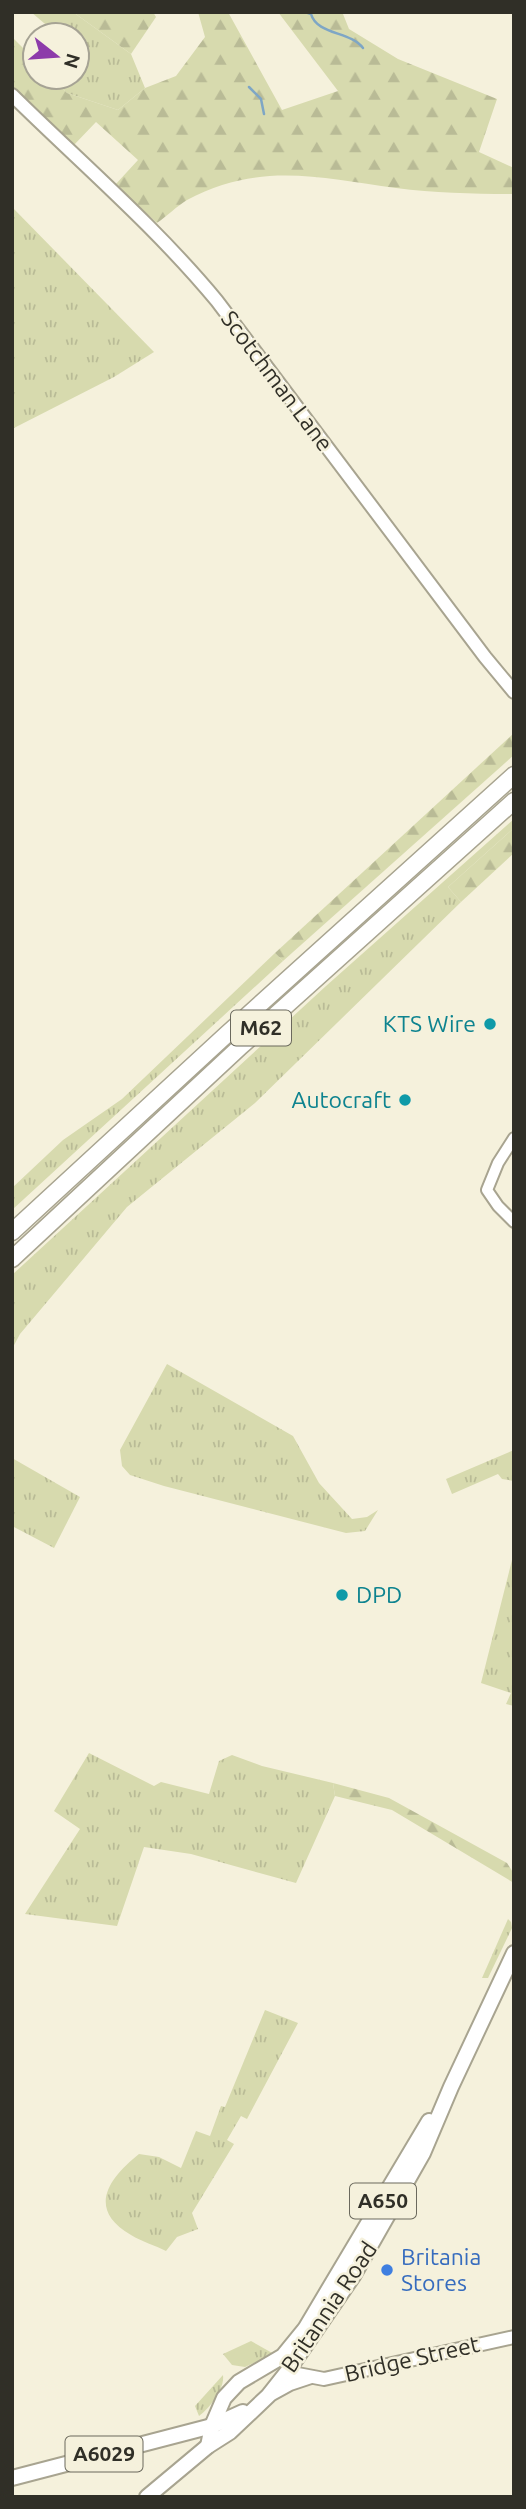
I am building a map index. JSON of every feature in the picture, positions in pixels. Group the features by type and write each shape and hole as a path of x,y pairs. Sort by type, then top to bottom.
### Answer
{"highway":[{"name":"M62","path":"12,1232 514,775"},
{"name":"M62","path":"12,1259 240,1047 514,801"}],"main road":[{"name":"Scotchman Lane","path":"12,95 152,228 206,288 514,692"},
{"name":"Britannia Road","path":"254,2408 268,2396 287,2372 353,2276 390,2214 423,2153 450,2087 514,1953"},
{"name":"Britannia Road","path":"224,2398 239,2382 283,2356 305,2329 450,2087"},
{"name":"Bridge Street","path":"287,2372 324,2379 514,2337"},
{"name":"Bridge Street","path":"304,2346 303,2361 311,2377"},
{"path":"254,2374 287,2372"},
{"path":"254,2374 268,2384 268,2396"},
{"name":"Bridge Street","path":"268,2396 311,2377"},
{"path":"224,2398 228,2412 237,2414"},
{"path":"195,2430 224,2398"},
{"name":"A650","path":"208,2446 212,2426 224,2398"},
{"path":"212,2426 254,2408"},
{"name":"A650","path":"147,2497 208,2446 230,2432 254,2408"},
{"name":"A6029","path":"12,2478 212,2426"}],"street":[{"path":"514,1138 498,1163 487,1190 514,1222"}],"green space":[{"path":"31,12 73,12 85,21 42,21"},
{"path":"73,12 153,12 156,17 131,54 91,25 91,21 85,21"},
{"path":"198,12 228,12 282,110 338,91 278,12 343,14 349,29 398,59 497,99 479,152 514,168 514,194 440,192 316,177 265,176 214,188 187,200 157,223 115,185 138,160 96,122 73,146 12,86 12,37 21,46 21,91 65,91 118,110 145,88 176,76 205,37"},
{"path":"91,25 131,54 145,88 118,110 65,91 91,91"},
{"path":"12,207 154,352 114,377 12,429"},
{"path":"514,733 514,755 283,961 275,953"},
{"path":"514,819 514,828 448,887 461,902 255,1103 127,1207 20,1334 12,1349 12,1275 326,986"},
{"path":"514,828 514,853 461,902 448,887"},
{"path":"275,953 283,961 12,1210 12,1188 63,1140 122,1099"},
{"path":"167,1364 293,1436 319,1483 352,1519 367,1517 378,1510 365,1531 346,1533 130,1475 122,1466 120,1450"},
{"path":"514,1450 514,1481 502,1479 498,1474 452,1494 446,1479"},
{"path":"12,1458 80,1497 54,1548 12,1526"},
{"path":"514,1552 514,1706 506,1704 511,1693 481,1683"},
{"path":"89,1753 154,1786 161,1782 209,1794 219,1761 232,1755 262,1766 333,1783 335,1796 296,1883 191,1854 144,1847 117,1926 25,1914 80,1829 54,1811"},
{"path":"333,1783 389,1798 507,1863 514,1874 514,1883 392,1810 335,1796"},
{"path":"508,1919 512,1928 488,1978 482,1978"},
{"path":"265,2010 298,2023 247,2119 241,2116 227,2140 234,2144 192,2213 198,2229 177,2237 166,2251 131,2235 109,2215 106,2204 111,2183 139,2154 159,2157 181,2168 196,2131 210,2136 221,2106 225,2107"},
{"path":"251,2341 274,2354 245,2367 232,2365 223,2354"},
{"path":"223,2375 222,2386 216,2397 199,2416 195,2406"}],"waterway":[{"path":"305,12 311,14 320,26 350,38 363,48"},
{"path":"249,87 261,99 264,114"}],"place":[{"name":"KTS Wire","path":"490,1024"},
{"name":"Autocraft","path":"405,1100"},
{"name":"DPD","path":"342,1595"},
{"name":"Britania Stores","path":"387,2270"}]}
